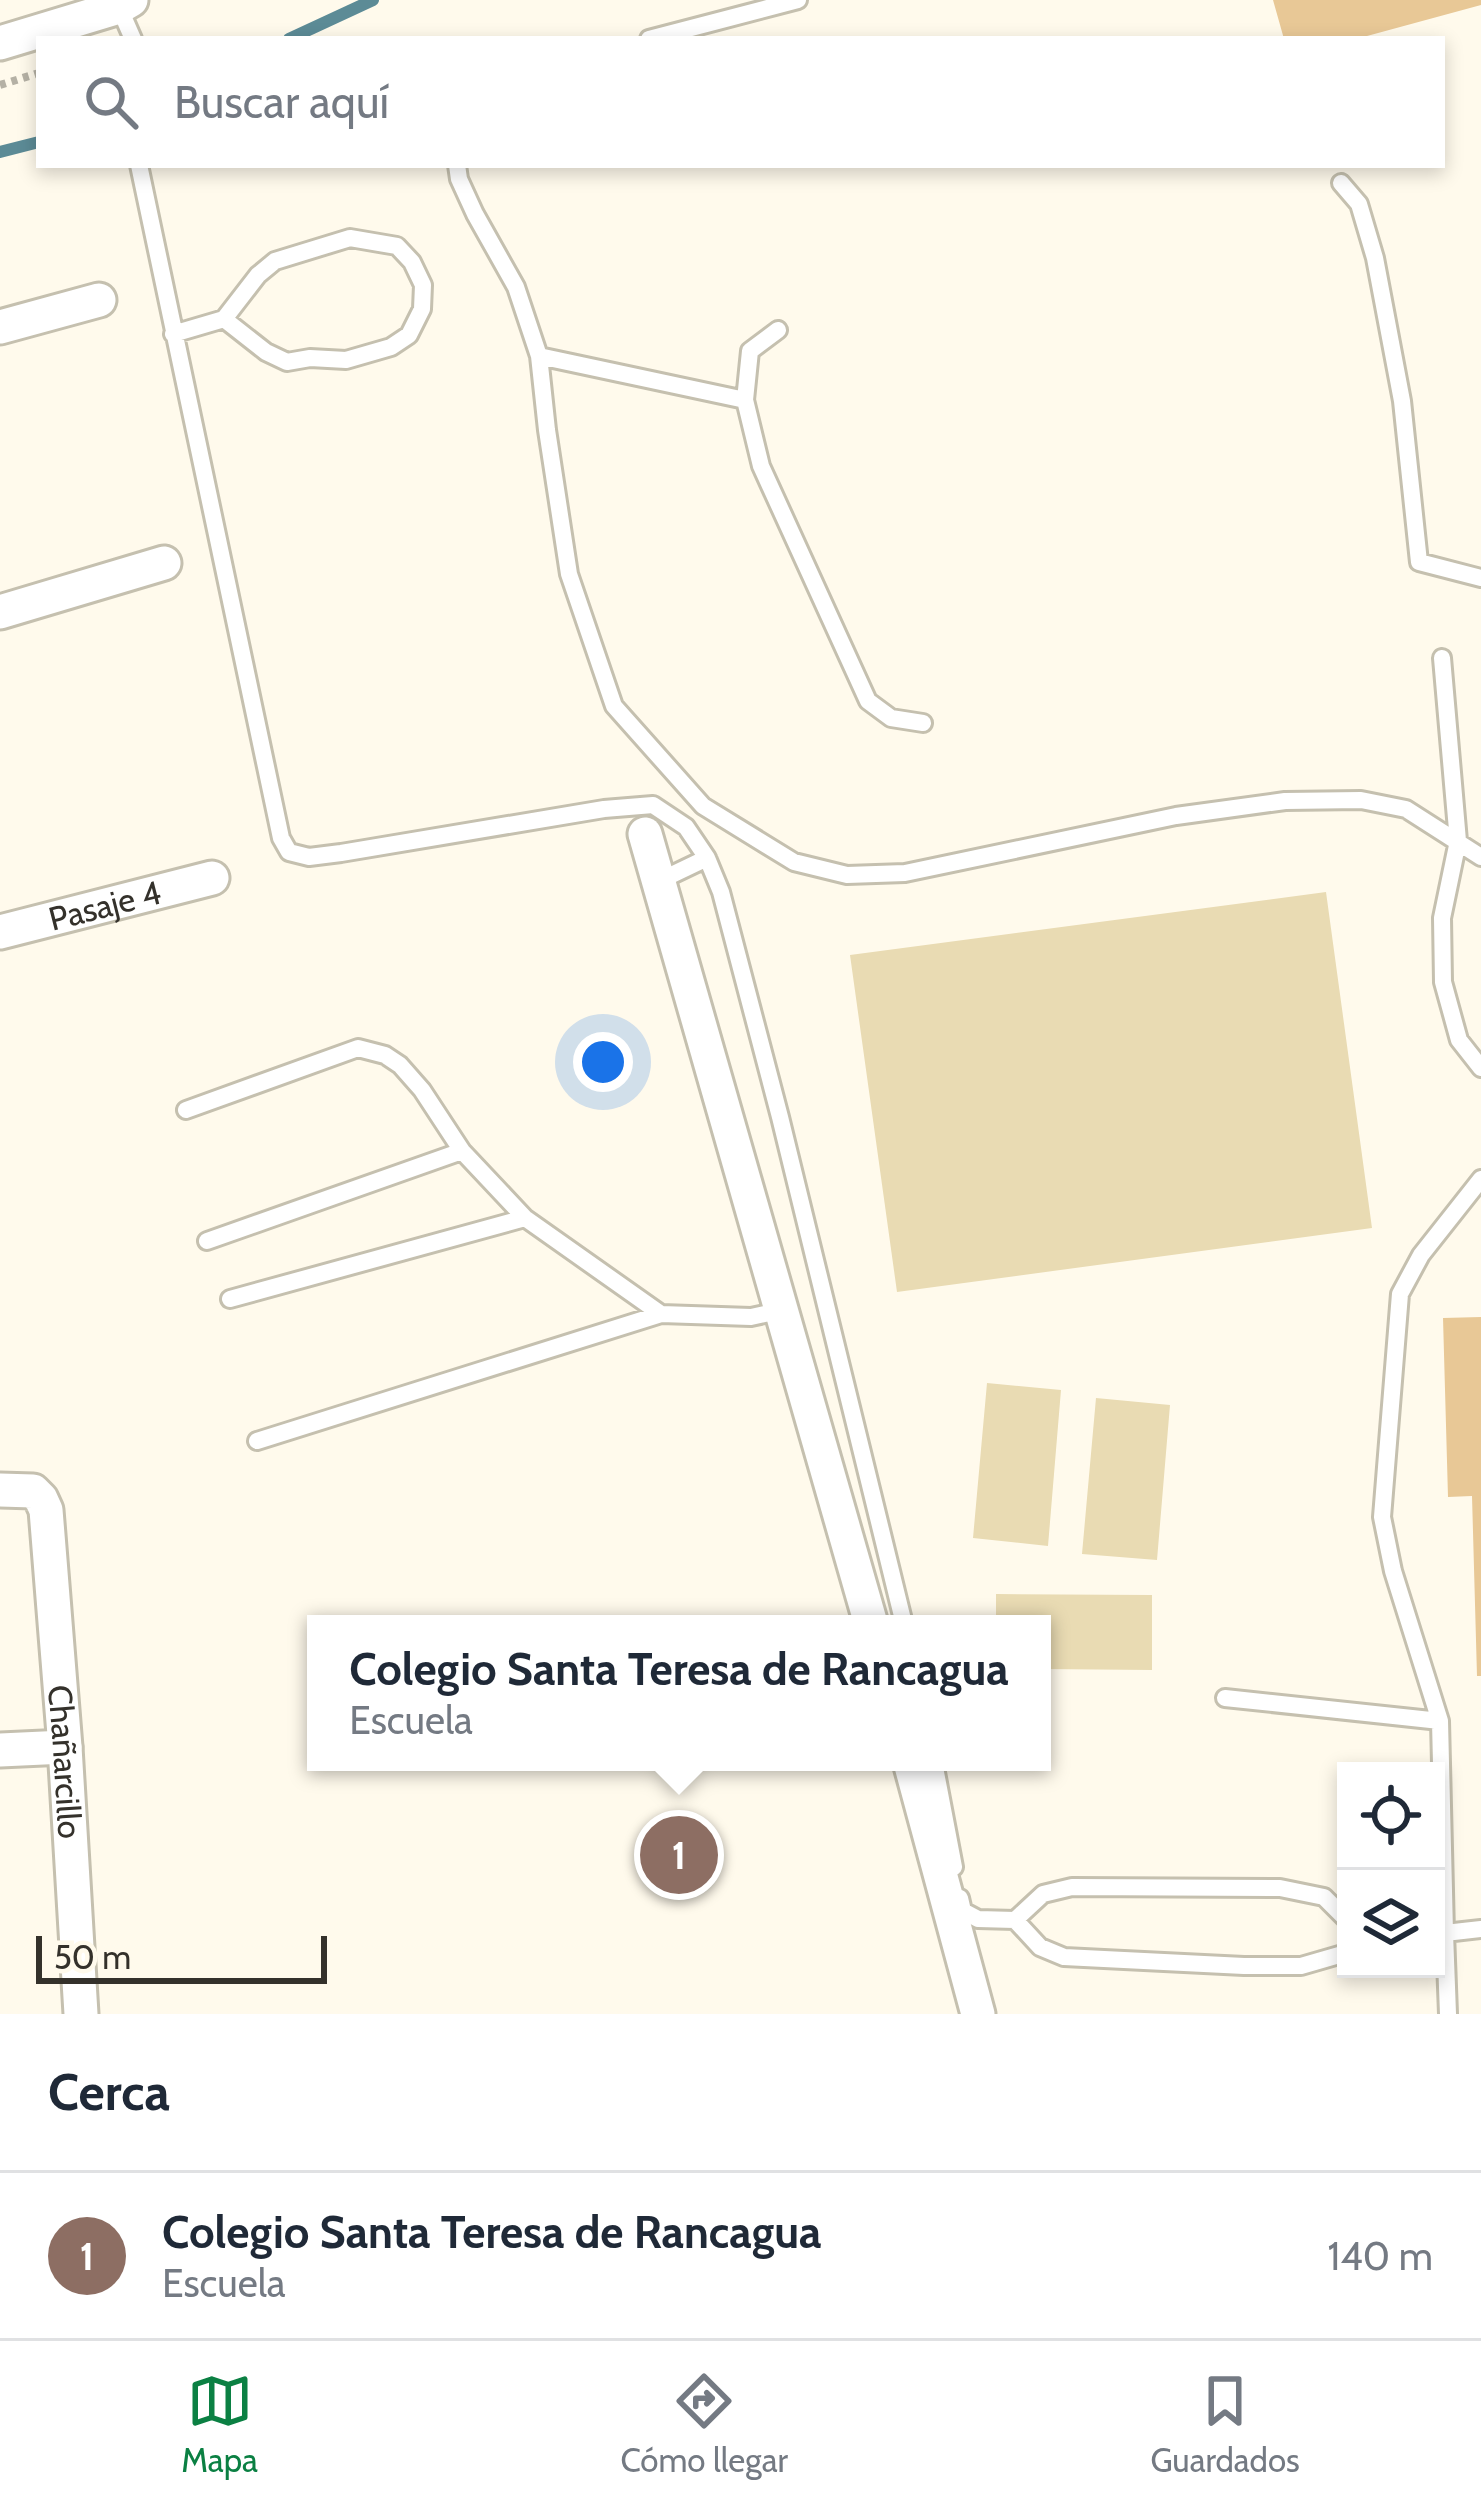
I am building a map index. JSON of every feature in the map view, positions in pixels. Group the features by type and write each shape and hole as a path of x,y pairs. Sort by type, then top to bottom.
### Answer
{"street":[{"path":"39,36 129,20"},
{"path":"0,43 36,37"},
{"path":"0,327 99,300"},
{"path":"0,611 164,562"},
{"path":"645,834 868,1615"},
{"name":"Pasaje 4","path":"0,932 212,878"},
{"name":"Chañarcillo","path":"0,1490 33,1491 46,1510 81,2014"},
{"path":"0,1750 65,1747"},
{"path":"912,1771 978,2014"}],"lane":[{"path":"660,36 798,0"},
{"path":"140,168 281,838 289,852 309,857 653,805 686,827 707,858 721,892 902,1615"},
{"path":"457,168 476,214 516,287 539,356 569,574 614,706 704,806 794,862 848,875 905,873 1176,816 1285,801 1361,800 1406,809 1481,857"},
{"path":"1341,183 1359,204 1375,258 1402,401 1419,562 1481,578"},
{"path":"173,334 224,319 274,261 350,238 397,246 424,285 422,309 410,335 391,347 346,359 287,362 224,319"},
{"path":"778,330 750,351 745,400 761,466 868,700 891,718 923,723"},
{"path":"539,356 745,400"},
{"path":"1442,658 1458,841 1442,918 1443,982 1459,1040 1481,1068"},
{"path":"659,881 707,858"},
{"path":"186,1110 358,1048 385,1055 422,1090 462,1151 525,1218 661,1313"},
{"path":"207,1241 462,1151"},
{"path":"1444,1870 1440,1721 1393,1571 1382,1517 1400,1294 1421,1255 1481,1179"},
{"path":"230,1299 525,1218"},
{"path":"256,1441 661,1313 751,1317 782,1310"},
{"path":"1226,1698 1440,1721"},
{"path":"936,1771 963,1911 979,1918 1015,1920 1040,1947 1064,1957 1220,1965 1301,1966 1337,1956"},
{"path":"1015,1920 1043,1894 1072,1887 1280,1888 1324,1897 1337,1909"},
{"path":"1445,1933 1481,1929"},
{"path":"1442,1978 1448,2014"}],"path":[{"path":"0,85 36,74"}],"shaded area":[{"path":"1326,892 1372,1228 897,1292 850,955"},
{"path":"987,1383 1061,1390 1048,1546 973,1538"},
{"path":"1096,1398 1170,1405 1157,1560 1082,1554"},
{"path":"996,1594 1152,1595 1152,1670 1051,1669 1051,1615 996,1615"}],"building":[{"path":"1273,0 1481,0 1481,5 1367,36 1283,36"},
{"path":"1481,1317 1481,1676 1477,1676 1472,1496 1448,1497 1443,1318"}],"waterway":[{"path":"295,36 373,0"},
{"path":"0,152 36,143"}],"place":[{"name":"Colegio Santa Teresa de Rancagua","path":"679,1855"}]}
